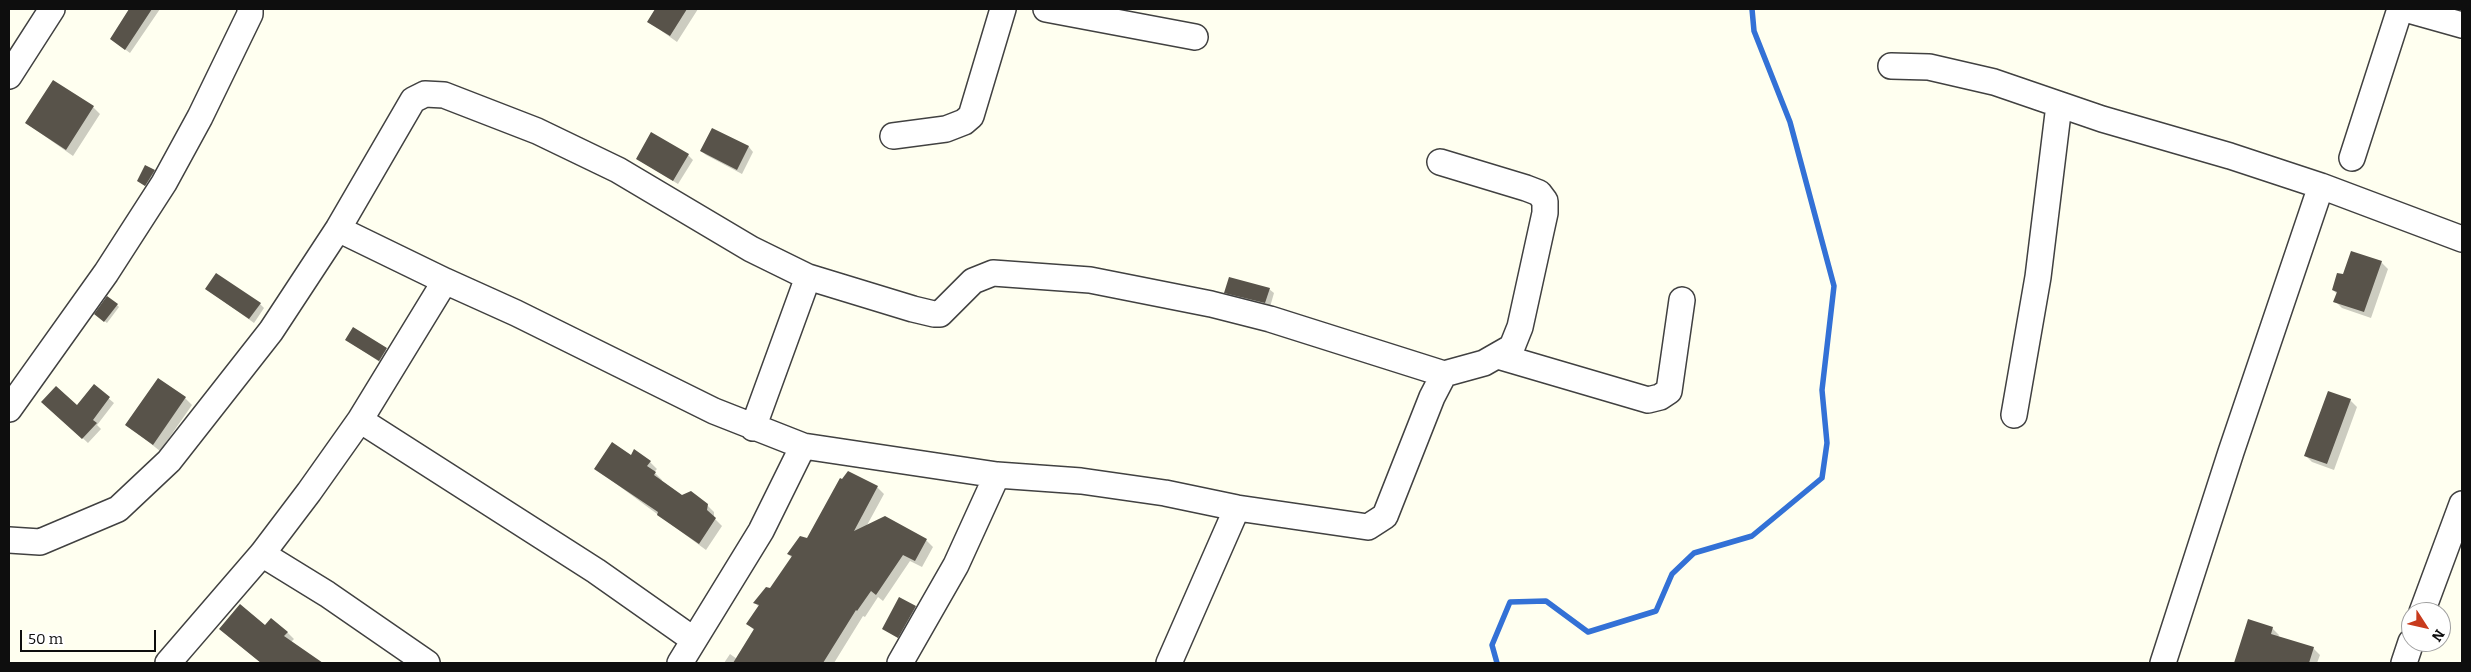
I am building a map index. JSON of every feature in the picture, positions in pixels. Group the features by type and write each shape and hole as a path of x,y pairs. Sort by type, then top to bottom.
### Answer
{"street":[{"path":"9,76 52,9"},
{"path":"9,409 106,273 164,183 200,117 250,14 250,9"},
{"path":"893,136 946,129 964,122 971,116 1003,9"},
{"path":"1046,9 1195,37"},
{"path":"2352,158 2400,9"},
{"path":"2404,9 2462,24"},
{"path":"1891,66 1929,67 1994,82 2059,105 2321,186 2462,238"},
{"path":"9,540 40,542 118,508 169,461 271,331 338,229 413,100 426,94 444,95 537,131 618,170 751,250 808,277 934,314 944,311 973,281 993,273 1090,280 1211,304 1262,317 1444,374 1484,363 1512,347 1520,327 1545,213 1545,200 1539,193 1526,188 1440,162"},
{"path":"2014,415 2038,276 2059,105"},
{"path":"2163,663 2231,452 2321,186"},
{"path":"338,229 444,281 516,313 650,381 753,428 803,446 997,475 1081,480 1165,493 1237,508 1368,527 1385,516 1432,397 1444,374"},
{"path":"753,428 808,277"},
{"path":"168,663 262,554 360,420 444,281"},
{"path":"1498,356 1648,400 1660,397 1669,391 1682,300"},
{"path":"360,420 596,572 694,640"},
{"path":"680,663 761,531 803,446"},
{"path":"900,663 956,565 997,475"},
{"path":"2426,602 2462,504"},
{"path":"1169,663 1237,508"},
{"path":"262,554 327,594 426,663"}],"building":[{"path":"129,9 152,9 125,50 110,39"},
{"path":"655,9 687,9 670,36 647,22"},
{"path":"53,80 94,106 66,150 25,123"},
{"path":"712,128 749,146 737,170 700,151"},
{"path":"651,132 689,154 673,181 636,159"},
{"path":"145,165 155,170 145,186 137,181"},
{"path":"2351,251 2382,261 2364,312 2333,302 2337,292 2332,290 2337,273 2343,274"},
{"path":"216,273 261,303 249,319 205,289"},
{"path":"1229,277 1270,288 1265,303 1224,293"},
{"path":"107,296 118,304 104,322 94,314"},
{"path":"353,327 387,348 379,361 345,340"},
{"path":"158,378 186,397 153,445 125,425"},
{"path":"94,384 110,397 93,420 97,423 82,439 41,402 56,386 77,405"},
{"path":"2328,391 2351,399 2327,464 2304,456"},
{"path":"612,442 631,455 634,449 651,461 647,466 656,472 654,475 682,495 691,491 708,504 707,510 716,518 699,544 657,515 658,512 594,469"},
{"path":"848,471 878,486 854,531 885,516 927,539 915,561 903,555 876,595 871,591 856,610 823,663 733,663 754,629 746,624 759,605 753,603 766,587 770,588 792,556 787,554 800,536 807,538 840,478 842,479"},
{"path":"899,597 916,606 898,638 882,629"},
{"path":"240,604 265,625 271,618 288,632 284,636 323,663 261,663 219,629"},
{"path":"2248,619 2273,627 2271,634 2314,647 2309,663 2234,663"}],"waterway":[{"path":"1497,663 1492,645 1510,602 1546,601 1588,632 1656,611 1672,574 1694,553 1752,536 1822,478 1827,443 1822,390 1834,286 1790,122 1754,31 1752,9"}]}
